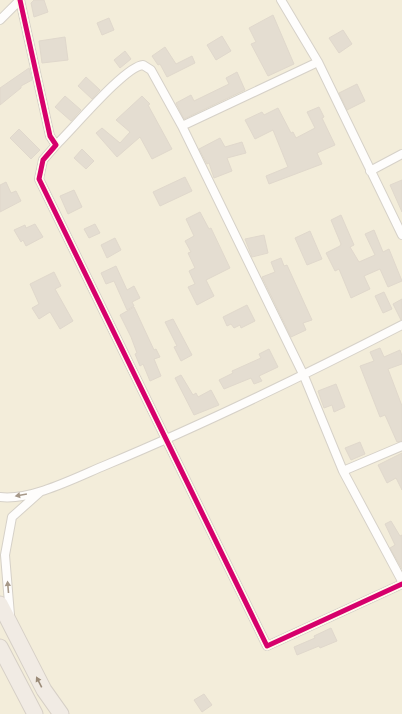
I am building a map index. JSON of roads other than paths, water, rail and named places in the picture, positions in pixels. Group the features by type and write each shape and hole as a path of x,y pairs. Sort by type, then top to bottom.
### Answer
{"highway":[{"path":"0,604 44,690 61,714"},
{"path":"0,647 35,714"}],"street":[{"path":"0,20 20,0"},
{"path":"20,0 50,136 56,145"},
{"path":"281,0 318,62 402,235"},
{"path":"182,126 318,62"},
{"path":"140,65 146,66 151,70 182,126 304,376 343,471 402,582 267,646 39,179 43,160 56,145 120,80 140,65"},
{"path":"370,171 402,154"},
{"path":"0,497 6,498 41,492 167,440 234,407 304,376 402,325"},
{"path":"343,471 402,446"},
{"path":"11,626 5,554 12,517 41,492"}]}
